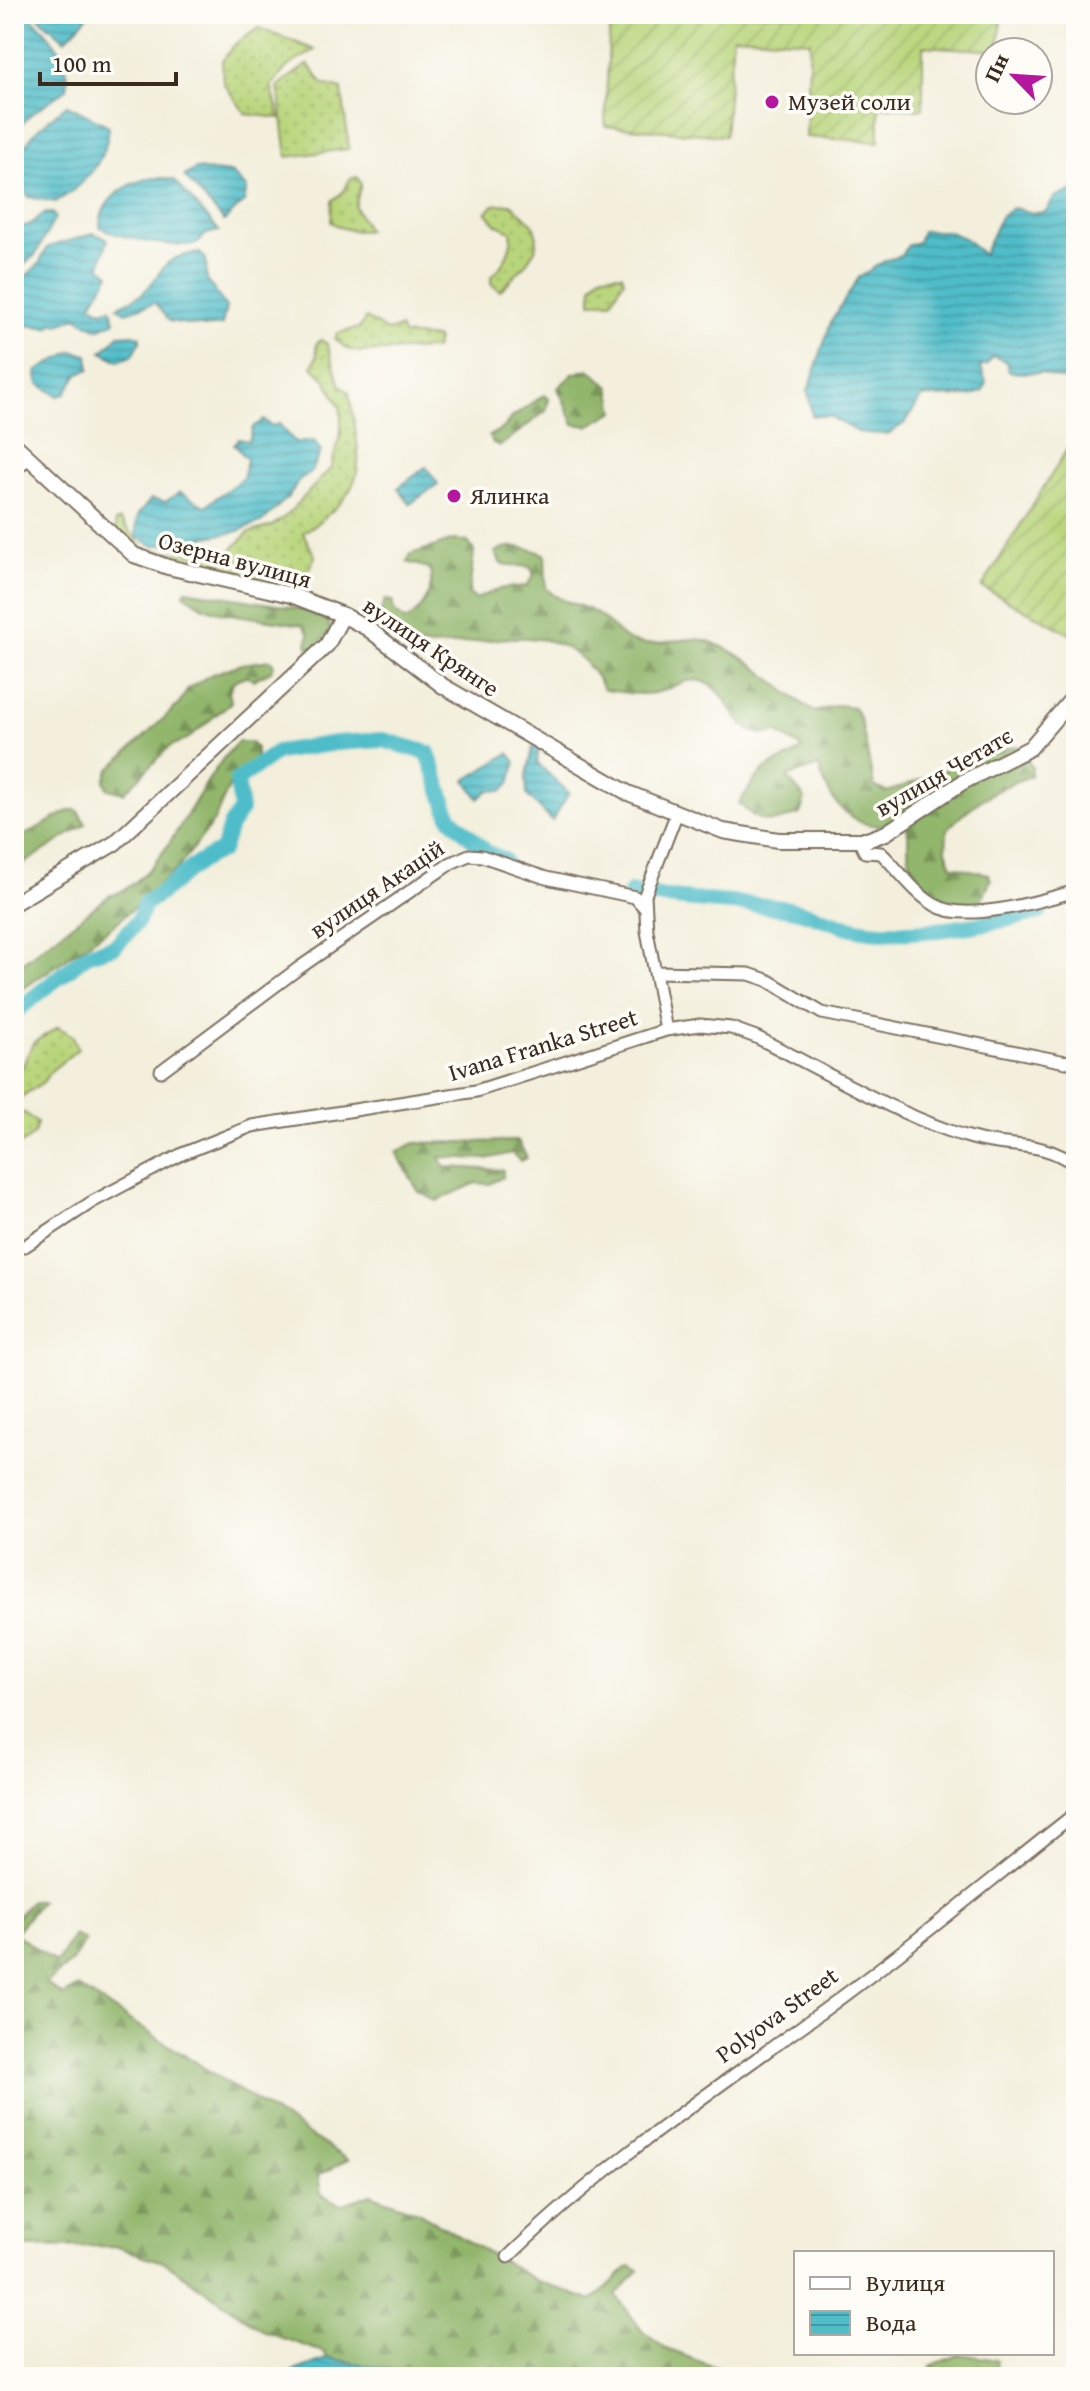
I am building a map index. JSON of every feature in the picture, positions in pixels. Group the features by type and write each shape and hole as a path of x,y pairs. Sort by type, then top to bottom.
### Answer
{"street":[{"name":"Озерна вулиця","path":"14,444 134,555 291,595 343,615"},
{"path":"14,471 28,458"},
{"name":"вулиця Крянге","path":"14,903 115,843 327,645 343,615 367,628 443,686 628,793 676,815 723,831 778,840 859,840"},
{"name":"вулиця Четатє","path":"859,840 886,833 963,782 1030,748 1076,694"},
{"path":"666,1030 645,895 676,815"},
{"path":"859,840 865,852 881,853 937,907 981,912 1009,909 1076,891"},
{"name":"вулиця Акацій","path":"161,1071 299,968 451,863 469,855 482,856 546,878 635,897 645,908"},
{"path":"655,972 749,974 767,980 822,1013 1066,1062 1076,1058"},
{"name":"Ivana Franka Street","path":"25,1246 92,1202 182,1154 252,1126 476,1091 666,1030 700,1025 731,1028 931,1123 972,1138 1045,1147 1076,1165"},
{"name":"Polyova Street","path":"508,2257 608,2169 737,2070 799,2029 1076,1813"}],"green space":[{"path":"610,14 1002,14 1000,36 974,36 974,49 923,46 923,109 879,106 879,142 806,137 810,41 733,36 725,136 605,126"},
{"path":"259,28 315,50 287,67 271,86 280,118 246,114 223,83 222,61 235,44"},
{"path":"308,64 323,84 342,89 349,149 287,157 278,86"},
{"path":"357,177 361,184 355,207 368,230 350,230 331,222 332,201 344,191 350,179"},
{"path":"511,204 533,224 537,237 535,250 500,291 491,284 491,276 507,256 511,231 496,224 486,212 494,205"},
{"path":"622,274 624,280 611,302 591,302 592,286 601,275"},
{"path":"366,318 387,331 400,328 403,335 437,338 435,349 359,352 347,349 335,339 337,333 359,328"},
{"path":"321,340 327,344 340,385 349,392 358,457 357,473 341,502 303,533 315,556 310,569 269,584 194,570 134,551 117,532 115,522 120,520 145,550 210,555 231,551 248,533 272,526 287,515 331,468 341,433 341,409 326,380 312,366 317,356 316,344"},
{"path":"589,369 610,387 615,411 588,426 574,424 558,388 573,374"},
{"path":"544,395 549,399 546,411 500,446 493,443 489,436 504,428 510,419"},
{"path":"1076,435 1076,637 982,587"},
{"path":"454,540 468,542 474,551 469,594 476,599 499,589 527,586 534,574 530,567 501,564 495,552 513,547 533,550 545,554 546,588 593,612 630,641 654,644 704,640 755,666 815,712 838,705 854,707 861,721 874,786 886,792 984,754 1018,746 1032,767 1031,776 985,797 947,830 946,850 952,866 988,874 991,879 979,905 956,902 926,887 912,869 903,820 873,825 849,816 831,795 819,766 787,777 805,799 800,814 766,821 747,811 739,803 759,776 768,767 802,748 776,732 762,734 751,731 707,683 687,681 648,694 604,690 581,658 553,642 523,638 429,646 400,641 376,624 385,600 392,601 394,611 406,621 426,598 431,583 429,568 407,562 411,554"},
{"path":"186,590 301,609 329,621 330,630 317,647 310,648 307,645 309,634 303,625 223,613 204,607 184,594"},
{"path":"271,660 274,665 271,671 253,680 246,676 234,681 229,691 231,702 189,738 169,747 124,793 108,789 105,781 109,770 179,704 188,689 210,675 241,664"},
{"path":"238,742 250,742 256,748 256,757 230,784 214,821 177,869 114,925 14,995 14,969 109,896 129,887 147,871 164,851 208,780"},
{"path":"70,810 77,810 86,824 14,870 14,841"},
{"path":"58,1027 73,1036 78,1049 51,1071 43,1082 14,1102 14,1073 20,1072 33,1043"},
{"path":"14,1112 25,1113 37,1123 34,1135 14,1149"},
{"path":"518,1141 527,1158 520,1161 512,1153 486,1159 440,1157 445,1167 503,1170 503,1177 490,1184 476,1183 437,1201 419,1192 396,1152 415,1143"},
{"path":"31,1900 41,1901 15,1933 56,1963 74,1935 85,1941 71,1963 46,1983 63,1996 78,1987 348,2160 318,2175 321,2194 341,2205 371,2194 416,2211 535,2280 592,2301 630,2266 639,2270 616,2295 643,2332 666,2349 723,2370 738,2370 755,2377 428,2377 328,2358 323,2352 265,2332 166,2263 114,2246 14,2247 14,1921"},
{"path":"958,2355 997,2360 995,2377 924,2377 932,2365"}],"water":[{"path":"14,14 27,14 51,37 62,56 68,78 67,89 31,114 14,133"},
{"path":"35,14 90,14 65,40"},
{"path":"67,105 109,126 104,150 85,180 66,196 55,202 28,197 20,167 26,144 34,133"},
{"path":"196,169 231,173 247,188 244,202 224,221 184,176"},
{"path":"174,180 219,231 206,234 198,243 176,245 134,239 100,227 106,207 120,191 140,181"},
{"path":"1076,190 1076,380 1040,373 1012,372 1008,370 1007,362 993,356 986,365 980,365 986,382 983,391 971,396 922,397 905,423 888,434 860,433 829,416 812,416 808,391 831,322 859,277 886,260 902,256 908,245 918,242 922,231 948,231 966,239 983,255 1001,216 1013,208 1045,212 1055,197"},
{"path":"44,213 53,213 55,218 36,254 19,269 14,267 14,229 31,224"},
{"path":"93,233 108,239 100,266 110,274 91,305 102,311 111,308 115,321 98,329 76,317 57,325 52,322 51,327 14,325 14,287 39,264 47,248"},
{"path":"200,253 206,259 207,280 226,307 222,325 205,327 169,321 155,303 126,312 117,307 142,294 171,261"},
{"path":"119,335 140,337 140,342 133,355 119,361 102,352"},
{"path":"72,351 88,355 90,369 78,374 65,394 58,396 39,384 36,372"},
{"path":"264,420 272,426 279,424 295,442 314,441 321,451 312,471 299,480 289,496 263,521 236,532 154,546 136,537 137,516 151,499 165,502 180,492 205,506 243,478 247,459 234,444 239,439 249,441 253,427"},
{"path":"426,467 438,484 410,504 398,488"},
{"path":"533,747 539,749 537,763 569,793 552,821 527,795 526,779"},
{"path":"509,753 516,762 510,784 502,791 489,790 479,799 466,780"},
{"path":"328,2358 428,2377 279,2377"}],"waterway":[{"path":"14,1013 88,954 115,946 138,921 145,903 201,861 222,851 230,826 241,810 237,780 277,752 383,740 428,753 450,817 486,852 504,860"},
{"path":"631,892 783,908 873,931 946,929 1040,912"}],"place":[{"name":"Музей соли","path":"772,102"},
{"name":"Ялинка","path":"454,496"}]}
